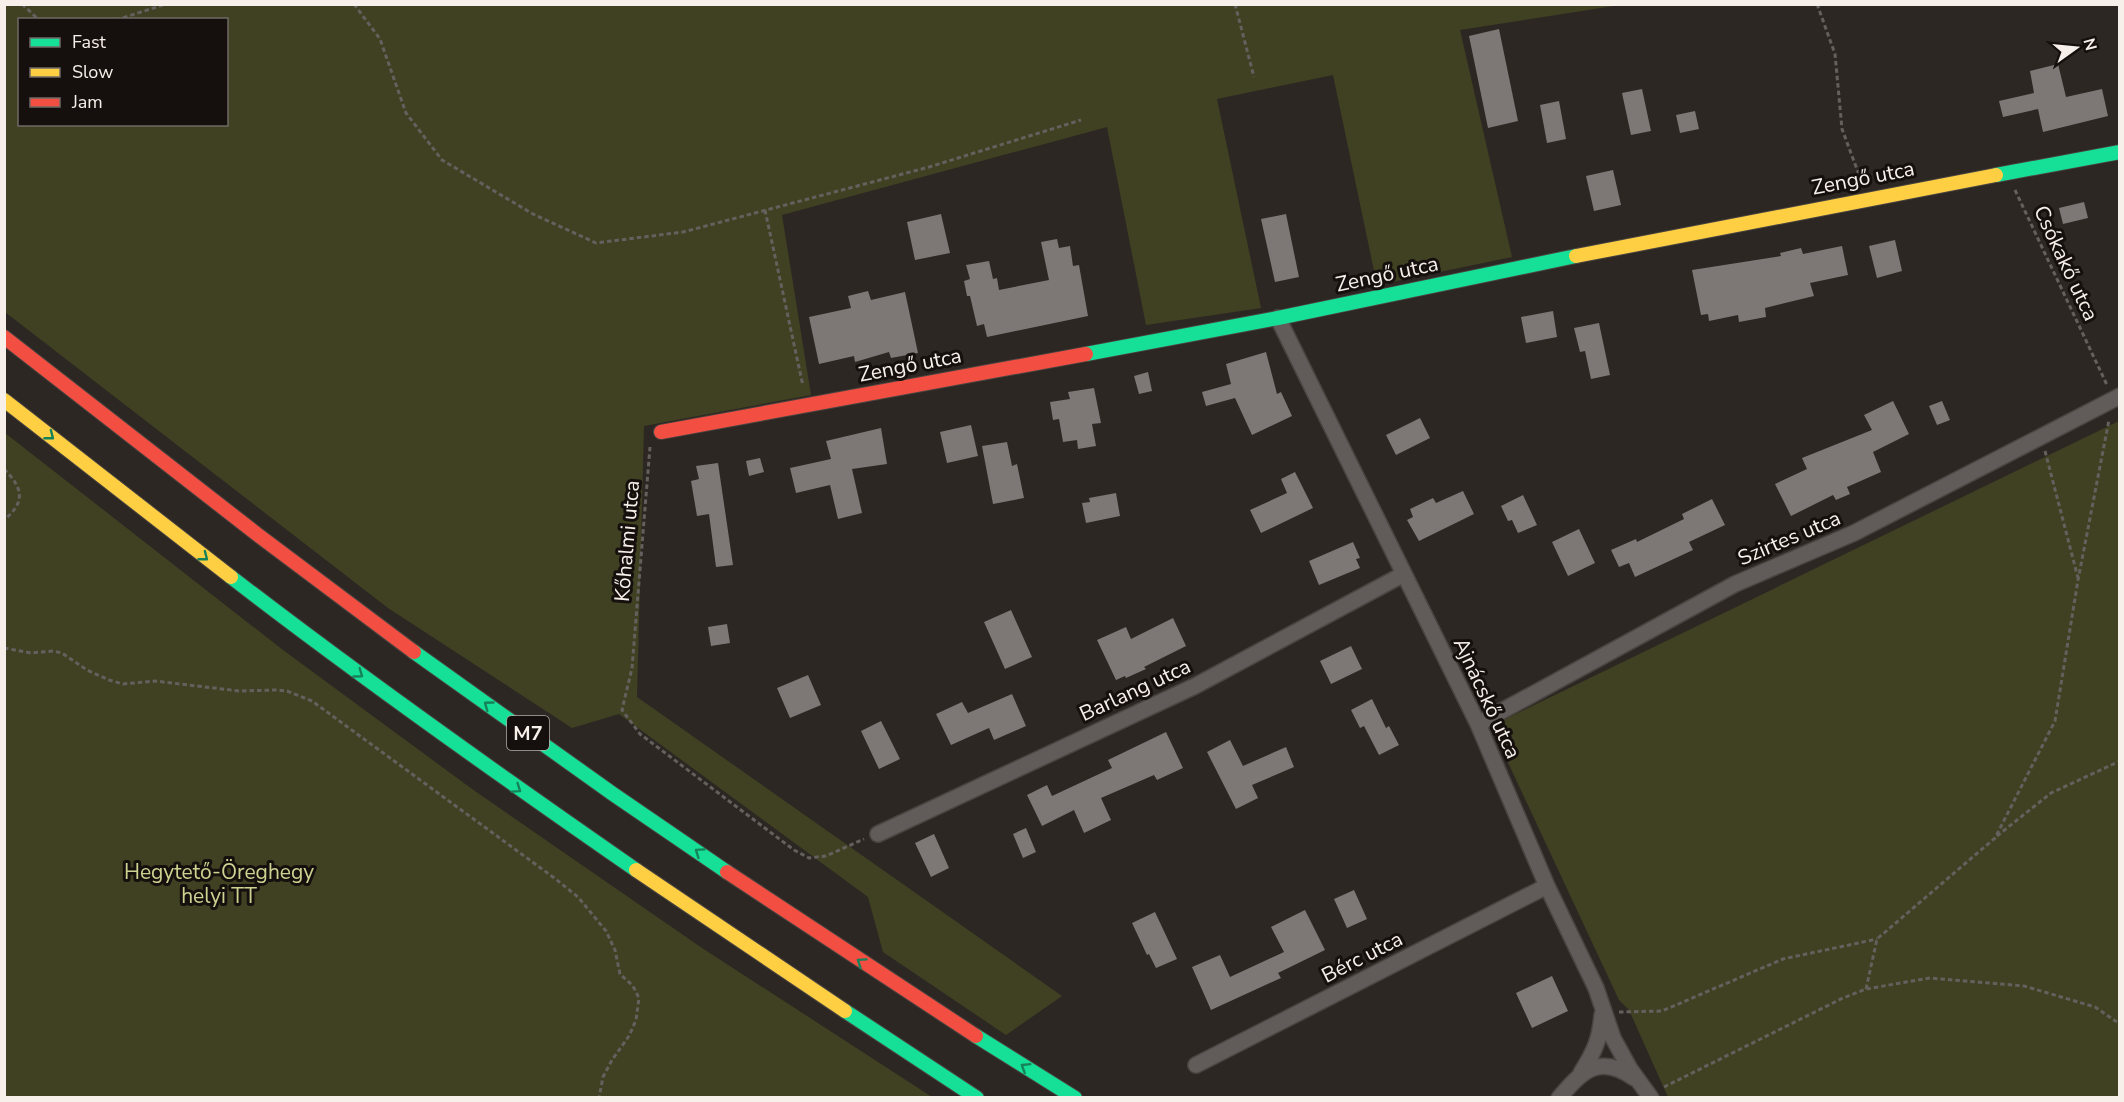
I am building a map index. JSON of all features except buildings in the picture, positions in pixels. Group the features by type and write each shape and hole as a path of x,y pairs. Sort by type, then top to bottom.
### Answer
{"main road":[{"name":"Zengő utca","path":"661,432 1278,318 1638,243 2120,152"},
{"name":"M7","path":"4,337 334,592 499,712 784,911 880,975 1075,1098"},
{"name":"M7","path":"4,400 312,640 475,759 696,912 977,1098"}],"street":[{"name":"Ajnácskő utca","path":"1278,318 1478,724 1547,886 1596,988 1613,1038 1650,1096"},
{"name":"Szirtes utca","path":"1478,724 1735,584 1854,533 2116,397"},
{"name":"Barlang utca","path":"878,834 1195,686 1404,574"},
{"name":"Bérc utca","path":"1196,1065 1547,886"},
{"path":"1559,1098 1581,1073 1593,1054 1600,1036 1603,1012"},
{"path":"1581,1073 1606,1066 1623,1070 1639,1081"}],"path":[{"path":"22,4 37,18"},
{"path":"122,18 166,4"},
{"path":"354,4 380,39 406,113 442,160 533,214 596,243 683,232 929,167 1081,120"},
{"path":"1235,4 1254,77"},
{"path":"1817,4 1835,54 1842,129 1869,199"},
{"name":"Csókakő utca","path":"2007,172 2116,397"},
{"path":"765,210 807,405"},
{"path":"1995,837 2055,721 2078,580 2116,397"},
{"name":"Kőhalmi utca","path":"661,432 655,436 650,448 631,657 632,668 622,710 639,734 794,850 809,858 826,856 878,834"},
{"path":"2042,436 2078,580"},
{"path":"4,469 17,483 20,499 16,509 4,520"},
{"path":"4,648 31,653 53,651 62,653 87,670 123,684 163,681 239,691 276,690 299,695 312,701 554,877 578,897 606,931 615,950 621,974 637,991 639,998 636,1020 629,1036 603,1077 599,1098"},
{"path":"1603,1012 1662,1011 1783,959 1877,939 1995,837 2051,793 2120,761"},
{"path":"1866,989 1877,939"},
{"path":"1650,1096 1843,998 1866,989 1930,978 2024,986 2096,1008 2120,1024"}],"green space":[{"path":"4,5 1620,5 1460,30 1512,257 1377,285 1333,75 1217,99 1261,308 1146,325 1107,127 782,215 811,395 644,426 637,697 1062,996 1006,1035 883,952 868,897 619,714 572,728 388,608 5,312"},
{"path":"2119,421 2119,1097 1668,1097 1629,1010 1619,1000 1491,726"},
{"name":"Hegytető-Öreghegy helyi TT","path":"5,433 283,650 472,789 702,948 932,1097 5,1097"}],"traffic: fast":[{"path":"1996,175 2120,152"},
{"path":"1086,354 1278,318 1576,256"},
{"path":"231,577 432,726 636,870"},
{"path":"414,652 727,872"},
{"path":"845,1011 977,1098"},
{"path":"976,1036 1075,1098"}],"traffic: slow":[{"path":"1576,256 1996,175"},
{"path":"4,400 231,577"},
{"path":"636,870 845,1011"}],"traffic: jam":[{"path":"4,337 258,535 414,652"},
{"path":"661,432 1086,354"},
{"path":"727,872 976,1036"}]}
